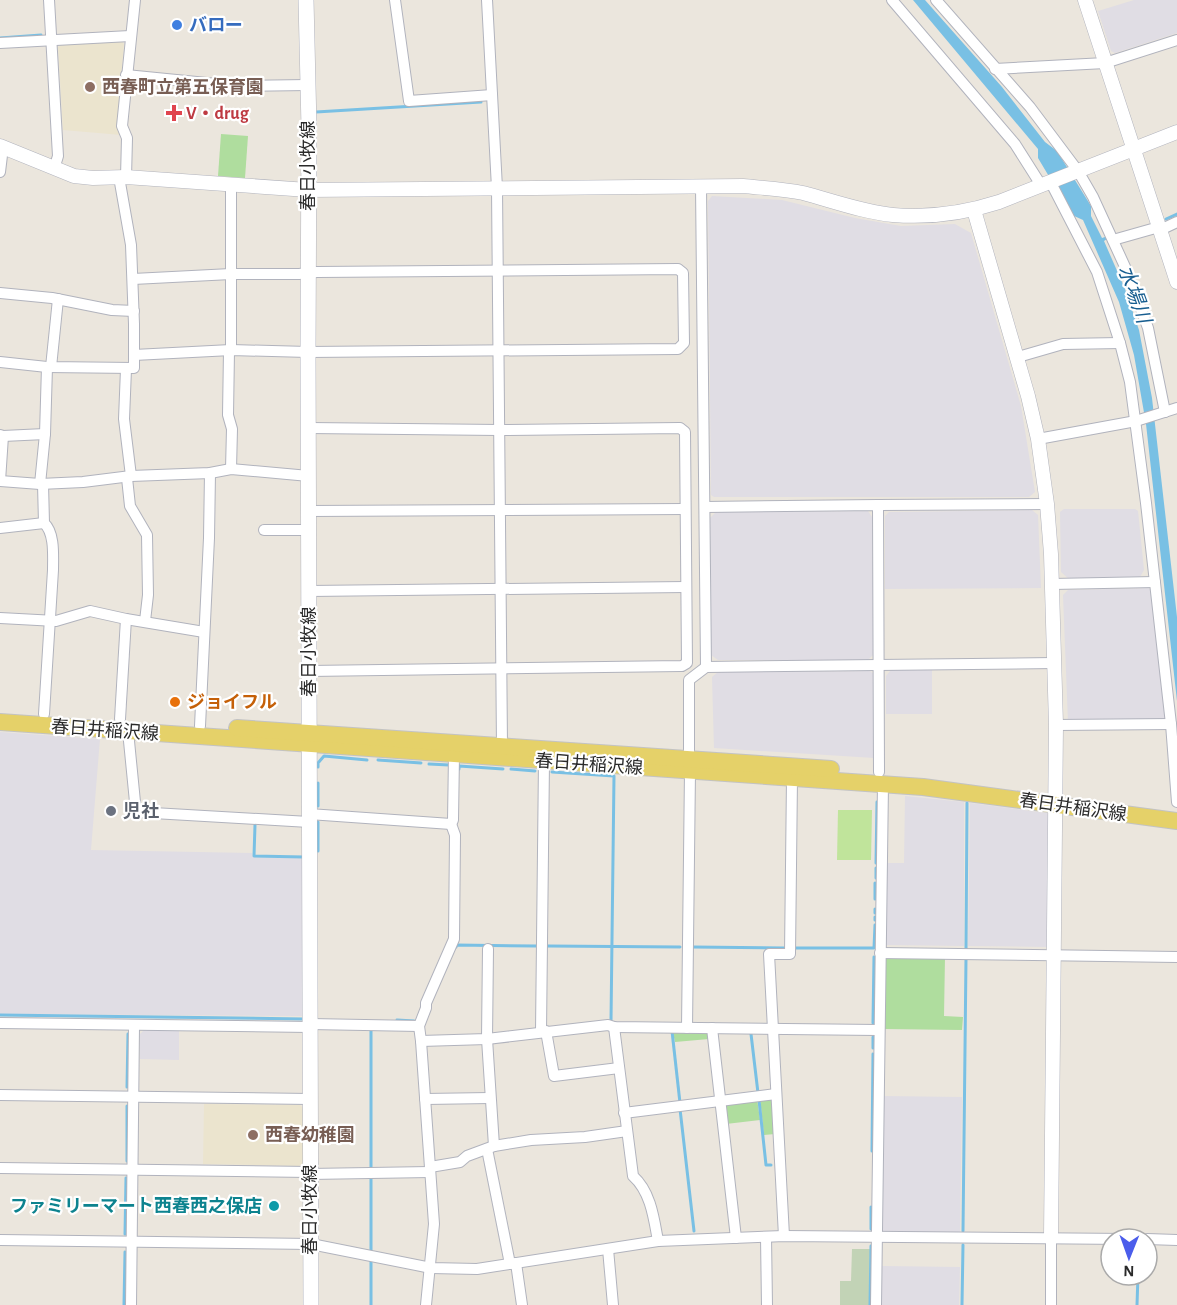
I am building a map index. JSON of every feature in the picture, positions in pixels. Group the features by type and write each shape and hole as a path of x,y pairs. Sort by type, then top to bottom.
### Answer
{"main road":[{"name":"春日小牧線","path":"306,0 311,1305"},
{"name":"春日井稲沢線","path":"0,711 44,714 124,725 309,739 502,746 792,778 881,778"},
{"name":"春日井稲沢線","path":"0,722 200,726 454,755 543,761 690,765 881,778 946,790 1177,810"},
{"name":"春日井稲沢線","path":"1056,799 1177,821"}],"street":[{"path":"49,0 58,156 54,169"},
{"path":"0,362 49,367 134,368 131,245 122,177 127,138 122,126 135,0"},
{"path":"395,0 409,101 492,95"},
{"path":"487,0 497,188 502,746"},
{"path":"892,0 1015,144 1045,183 1096,272 1120,343 1139,420 1177,802"},
{"path":"936,0 1030,107 1078,171 1104,217 1148,328 1162,413"},
{"path":"1085,0 1177,282"},
{"path":"0,43 130,36"},
{"path":"995,69 1105,63 1177,40"},
{"path":"126,75 237,86 308,85"},
{"path":"0,172 1,147 74,176 122,177 308,190 743,186 778,189 895,215 945,214 974,210 1177,132"},
{"path":"231,184 228,415 232,429 231,469"},
{"path":"701,186 706,667"},
{"path":"974,210 1018,357 1038,439 1047,504 1056,725 1051,1305"},
{"path":"1113,240 1177,222"},
{"path":"132,279 231,274 678,268 683,273 684,344 678,349 308,352 230,350 134,355"},
{"path":"0,293 58,299 112,310 134,311"},
{"path":"44,714 53,547 48,526 44,523 41,484 49,367 58,299"},
{"path":"1018,357 1063,344 1120,343"},
{"path":"126,369 124,419 130,506 147,536 148,595 145,621"},
{"path":"1038,439 1139,420 1177,408"},
{"path":"309,428 499,430 680,428 685,432 687,663 682,666 309,671"},
{"path":"45,434 2,435 0,481 41,484 210,473 231,469 309,476"},
{"path":"200,726 210,473"},
{"path":"705,507 1047,504"},
{"path":"876,1305 881,778 878,505"},
{"path":"308,511 685,509"},
{"path":"0,528 44,523"},
{"path":"264,530 309,530"},
{"path":"1052,584 1155,582"},
{"path":"309,591 686,588"},
{"path":"0,618 56,621 90,611 204,632"},
{"path":"126,619 124,725 136,812 451,824"},
{"path":"687,1028 689,680 706,667 1054,663"},
{"path":"1056,725 1171,724"},
{"path":"426,1305 434,1224 419,1026 426,1003 454,939 455,835 451,824 453,820 454,755"},
{"path":"543,761 543,1032 554,1076 619,1068"},
{"path":"784,1236 769,954 790,954 792,778"},
{"path":"488,949 487,1039 490,1148 522,1305"},
{"path":"880,953 1177,957"},
{"path":"0,1023 134,1026 419,1026"},
{"path":"421,1041 487,1039 608,1025 614,1027 878,1030"},
{"path":"131,1305 134,1026"},
{"path":"614,1027 633,1176 645,1192 652,1209 658,1241"},
{"path":"712,1028 736,1238"},
{"path":"624,1113 776,1094"},
{"path":"0,1095 310,1099"},
{"path":"425,1099 490,1098"},
{"path":"0,1167 310,1173 430,1169 460,1162 466,1156 490,1148 531,1140 585,1137 627,1131"},
{"path":"0,1240 310,1244 431,1268 477,1269 658,1241 784,1236 1099,1239"},
{"path":"766,1237 767,1305"},
{"path":"1159,1239 1177,1240"},
{"path":"608,1249 613,1305"}],"shaded area":[{"path":"1134,0 1177,0 1177,33 1115,53 1111,51 1098,11"},
{"name":"西春町立第五保育園","path":"121,40 124,44 117,127 121,135 63,130 58,47 61,44"},
{"path":"712,196 782,200 855,218 901,226 955,224 971,233 1021,406 1035,492 1029,497 714,497 711,495 708,201"},
{"path":"1064,509 1135,509 1138,511 1144,570 1140,577 1069,579 1061,572 1060,512"},
{"path":"1032,510 1038,515 1041,588 885,589 885,516 889,512"},
{"path":"868,511 872,517 874,654 868,660 718,660 711,655 710,518 716,512"},
{"path":"1149,588 1152,591 1167,718 1163,722 1068,722 1063,595 1068,590"},
{"path":"891,670 932,670 932,714 886,714 886,676"},
{"path":"870,671 874,674 874,758 714,748 712,677 718,672"},
{"path":"0,732 100,739 91,850 252,853 253,857 304,858 304,1016 0,1014"},
{"path":"905,796 964,802 964,946 885,945 886,863 904,863"},
{"path":"970,803 1047,813 1051,817 1049,947 968,946"},
{"path":"144,1030 179,1030 179,1060 140,1059 140,1034"},
{"path":"883,1096 962,1097 960,1233 883,1232 881,1229"},
{"name":"西春幼稚園","path":"204,1104 300,1105 303,1108 303,1163 299,1166 203,1164"},
{"path":"881,1266 960,1267 959,1305 881,1305"}],"green space":[{"path":"221,134 248,136 245,178 218,176"},
{"path":"838,810 872,810 871,860 837,860"},
{"path":"885,956 945,957 944,1016 963,1017 962,1030 884,1029"},
{"path":"673,1033 709,1033 709,1039 675,1042"},
{"path":"771,1097 775,1134 764,1135 760,1098"},
{"path":"757,1098 760,1120 726,1124 725,1102"},
{"path":"852,1249 870,1249 869,1305 840,1305 840,1281 851,1281"}],"water":[{"path":"913,0 925,0 1002,87 1045,142 1057,151 1091,206 1091,216 1102,238 1107,239 1104,241 1125,289 1139,330 1152,398 1177,617 1177,701 1146,424 1134,355 1119,302 1083,220 1072,215 1038,158 1038,149"}],"waterway":[{"path":"0,38 41,35"},
{"path":"316,112 481,102"},
{"path":"1166,219 1177,214"},
{"path":"318,767 318,763 324,756 367,760"},
{"path":"378,760 421,763"},
{"path":"429,764 449,765"},
{"path":"459,769 459,766 503,769"},
{"path":"511,769 535,771"},
{"path":"552,772 614,776 611,1021"},
{"path":"318,783 318,806"},
{"path":"876,863 877,802"},
{"path":"966,950 967,803"},
{"path":"318,822 318,851"},
{"path":"255,825 254,856 304,857"},
{"path":"876,868 876,878"},
{"path":"875,883 875,899"},
{"path":"795,948 874,948 875,925"},
{"path":"456,947 456,945 536,946"},
{"path":"548,946 680,947"},
{"path":"693,947 784,948"},
{"path":"873,1023 874,957"},
{"path":"963,1231 966,958"},
{"path":"0,1015 304,1019"},
{"path":"397,1020 414,1021"},
{"path":"371,1028 371,1168"},
{"path":"672,1031 680,1103"},
{"path":"127,1087 128,1034"},
{"path":"751,1034 758,1093"},
{"path":"873,1037 873,1048"},
{"path":"872,1151 873,1054"},
{"path":"759,1100 766,1165 771,1165"},
{"path":"127,1106 127,1161"},
{"path":"680,1109 694,1231"},
{"path":"371,1177 371,1250"},
{"path":"125,1234 126,1178"},
{"path":"871,1207 871,1229"},
{"path":"962,1305 963,1245"},
{"path":"870,1305 871,1246"},
{"path":"124,1305 125,1252"},
{"path":"371,1260 371,1305"},
{"path":"1137,1305 1138,1287"}],"place":[{"name":"バロー","path":"177,25"},
{"name":"西春町立第五保育園","path":"90,87"},
{"name":"V・drug","path":"174,113"},
{"name":"ジョイフル","path":"175,702"},
{"name":"児社","path":"111,811"},
{"name":"西春幼稚園","path":"253,1135"},
{"name":"ファミリーマート西春西之保店","path":"274,1206"}],"water label":[{"name":"水場川","path":"1135,294"}]}
